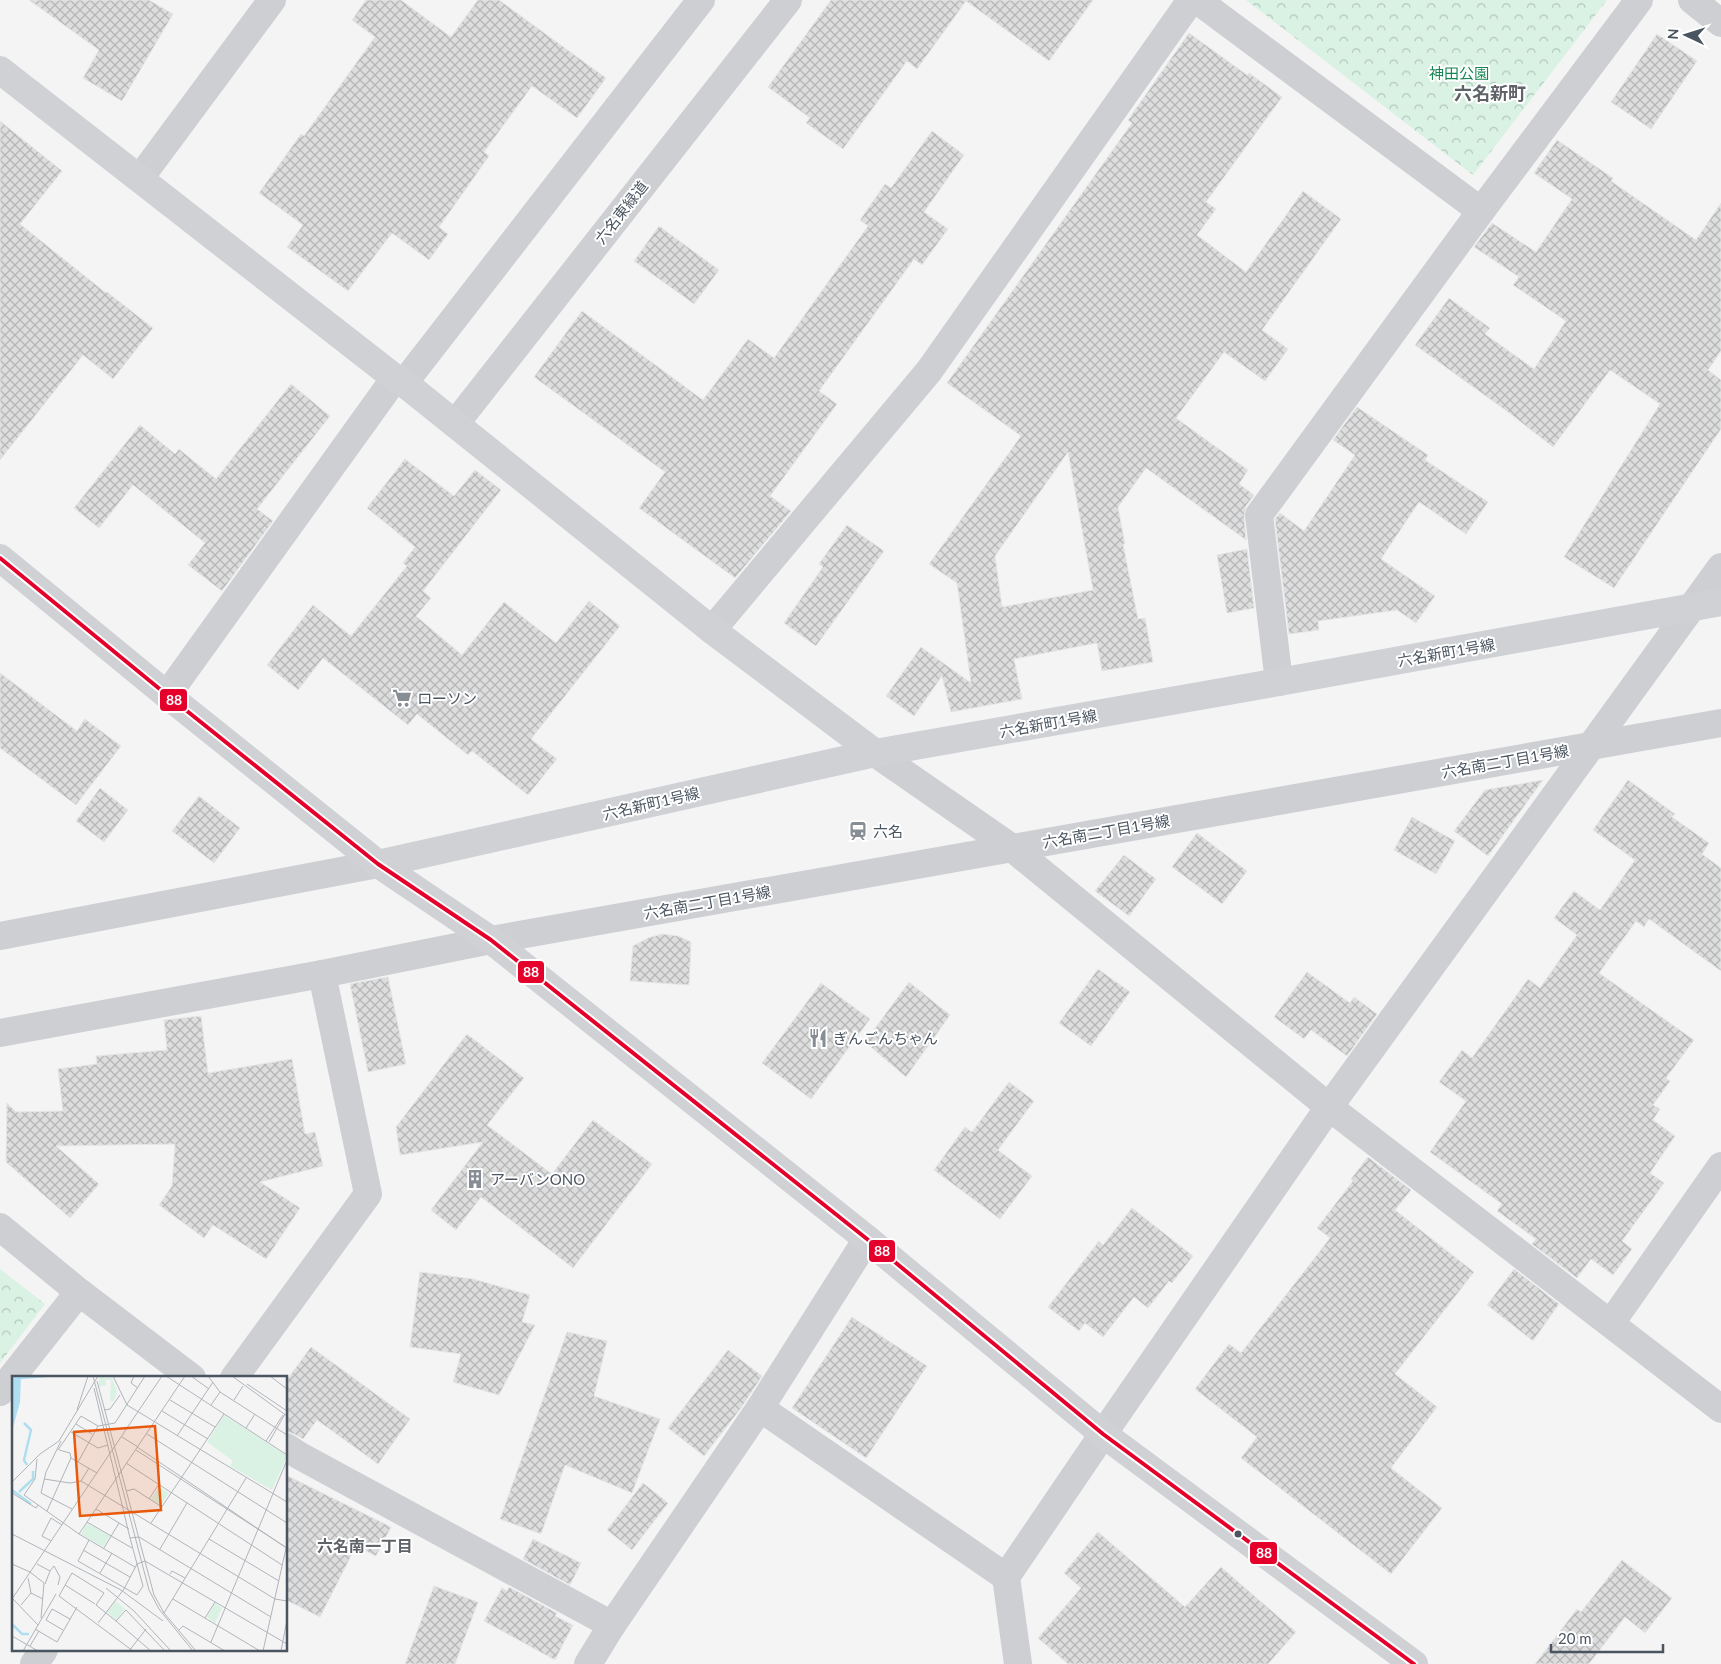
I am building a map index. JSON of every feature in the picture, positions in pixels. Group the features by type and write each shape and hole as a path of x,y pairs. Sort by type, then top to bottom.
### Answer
{"street":[{"path":"140,178 272,0"},
{"path":"167,695 399,380 701,0"},
{"name":"六名東緑道","path":"455,424 788,0"},
{"path":"712,630 929,371 1191,0"},
{"path":"1198,0 1481,211"},
{"path":"1279,682 1259,515 1481,211 1639,0"},
{"path":"1692,0 1721,23"},
{"path":"0,70 455,424 712,630 875,753 1012,848 1329,1107 1721,1409"},
{"path":"0,558 378,864 491,940 867,1239 1103,1434 1414,1664"},
{"path":"1018,1664 1006,1576 1329,1107 1721,567"},
{"name":"六名新町1号線","path":"378,864 875,753 1721,602"},
{"name":"六名南二丁目1号線","path":"0,1033 322,974 491,940 1721,723"},
{"path":"0,936 378,864"},
{"path":"235,1376 368,1194 322,974"},
{"path":"1611,1323 1721,1166"},
{"path":"0,1227 79,1292 189,1376"},
{"path":"588,1664 612,1625 760,1408 867,1239"},
{"path":"13,1376 79,1292"},
{"path":"0,1392 12,1377"},
{"path":"760,1408 1006,1576"},
{"path":"288,1448 308,1461 612,1625"},
{"path":"34,1664 43,1652"}],"green space":[{"name":"神田公園","path":"1246,0 1607,0 1473,175"},
{"path":"0,1269 45,1304 0,1363"}],"building":[{"path":"29,0 149,0 173,14 122,101 83,78 99,50"},
{"path":"366,0 401,0 451,37 478,0 499,0 606,78 577,118 532,86 484,152 489,156 439,227 448,234 429,260 392,233 348,291 287,247 303,225 259,193 301,134 304,136 375,37 352,20"},
{"path":"831,0 1093,0 1049,61 966,1 917,69 907,61 843,149 806,123 810,118 768,87"},
{"path":"1189,33 1247,75 1249,73 1282,97 1206,202 1216,209 1197,235 1246,272 1303,191 1341,219 1262,330 1288,349 1265,381 1224,352 1176,418 1248,470 1239,484 1254,495 1246,506 1244,516 1246,540 1146,468 1118,507 1125,544 1123,544 1138,619 1145,618 1153,662 1102,671 1097,643 1014,659 1022,699 951,712 942,676 914,716 886,696 921,647 971,683 957,583 929,564 1021,436 947,383 1132,123 1128,120","holes":["1068,452 1093,590 1002,607 995,556"]},
{"path":"1657,34 1697,61 1651,129 1611,102"},
{"path":"0,121 62,171 20,224 153,328 113,379 83,355 0,460"},
{"path":"932,131 964,155 924,212 948,229 922,265 914,259 819,391 837,404 770,496 791,511 735,578 639,508 665,472 534,377 582,311 703,400 748,339 774,358 868,226 860,220 885,184 891,188"},
{"path":"1557,140 1613,178 1611,181 1696,240 1721,203 1721,351 1708,370 1721,380 1721,429 1614,588 1564,557 1660,404 1610,370 1553,447 1415,345 1449,298 1490,328 1485,334 1534,369 1566,321 1513,285 1519,277 1474,247 1492,223 1536,252 1572,199 1534,173"},
{"path":"659,226 719,270 694,304 634,261"},
{"path":"291,384 330,416 257,509 273,521 222,591 188,565 205,543 133,485 99,528 74,508 140,425 175,454 179,449 216,479"},
{"path":"1357,407 1428,455 1425,460 1488,502 1466,534 1419,502 1381,559 1435,596 1416,623 1397,610 1318,621 1319,630 1289,634 1275,519 1280,513 1304,531 1355,455 1333,440"},
{"path":"405,459 454,496 475,470 501,490 423,591 431,598 416,616 462,655 504,602 556,643 589,601 620,626 531,739 557,759 528,795 472,751 468,755 417,714 408,725 323,658 298,690 267,665 313,605 351,636 407,566 403,563 415,547 367,508"},
{"path":"847,525 884,551 816,646 784,623 823,567 819,564"},
{"path":"1247,549 1254,608 1227,613 1217,555"},
{"path":"0,673 77,731 85,719 121,746 76,805 0,748"},
{"path":"1543,780 1488,856 1454,831 1485,790"},
{"path":"1628,780 1675,814 1672,817 1709,843 1702,854 1721,868 1721,971 1649,919 1644,927 1636,921 1599,973 1694,1040 1666,1078 1670,1081 1653,1105 1660,1109 1653,1120 1675,1136 1650,1173 1664,1183 1622,1241 1632,1249 1613,1275 1591,1259 1577,1278 1532,1244 1536,1239 1497,1211 1502,1204 1430,1152 1466,1101 1439,1082 1462,1050 1472,1058 1528,979 1540,988 1577,935 1554,918 1574,891 1600,910 1635,860 1593,830"},
{"path":"100,788 128,810 104,842 76,821"},
{"path":"199,796 240,828 214,863 172,831"},
{"path":"1412,817 1455,841 1436,874 1394,850"},
{"path":"1197,833 1247,871 1222,904 1172,867"},
{"path":"1124,855 1156,879 1129,916 1095,891"},
{"path":"662,934 678,936 691,942 689,985 630,981 633,946 648,938"},
{"path":"1098,969 1130,992 1091,1046 1059,1023"},
{"path":"1307,972 1350,1003 1354,997 1377,1014 1347,1056 1311,1030 1304,1039 1274,1017"},
{"path":"388,977 406,1064 368,1072 350,984"},
{"path":"909,982 950,1015 906,1077 865,1042"},
{"path":"821,983 870,1019 811,1099 762,1063"},
{"path":"201,1016 208,1073 292,1059 305,1134 315,1132 323,1166 260,1182 300,1208 266,1259 213,1225 204,1238 159,1205 172,1186 175,1144 56,1146 99,1184 70,1218 6,1162 7,1103 16,1112 63,1111 58,1069 97,1064 96,1056 167,1050 164,1020"},
{"path":"467,1034 524,1078 487,1125 552,1174 593,1120 652,1164 573,1268 481,1197 456,1230 431,1210 483,1142 400,1155 396,1127"},
{"path":"1009,1082 1034,1101 998,1150 1032,1176 1000,1219 934,1170 965,1127 972,1132"},
{"path":"1368,1157 1411,1190 1395,1210 1474,1272 1395,1374 1437,1407 1391,1468 1442,1508 1391,1574 1241,1458 1257,1437 1195,1389 1229,1344 1241,1353 1330,1238 1317,1228 1353,1181 1351,1179"},
{"path":"1132,1208 1193,1256 1172,1283 1169,1281 1148,1308 1134,1297 1103,1337 1085,1323 1079,1331 1048,1307 1099,1241 1103,1245"},
{"path":"1514,1269 1559,1304 1533,1341 1487,1305"},
{"path":"420,1272 473,1279 530,1295 522,1322 535,1325 499,1395 453,1382 461,1354 410,1347"},
{"path":"852,1317 927,1366 866,1458 792,1408"},
{"path":"567,1332 607,1341 594,1396 660,1419 632,1493 565,1465 541,1534 500,1519"},
{"path":"311,1347 410,1419 378,1464 317,1420 303,1439 288,1432 288,1378"},
{"path":"728,1350 762,1376 741,1408 704,1456 668,1428"},
{"path":"288,1476 391,1527 376,1556 356,1546 320,1617 288,1601"},
{"path":"643,1483 668,1503 632,1550 607,1530"},
{"path":"1098,1532 1185,1607 1221,1567 1296,1632 1268,1664 1068,1664 1038,1638 1081,1588 1064,1573"},
{"path":"533,1539 581,1563 570,1585 523,1559"},
{"path":"1622,1560 1672,1598 1645,1633 1625,1617 1589,1664 1535,1664 1577,1609 1581,1612"},
{"path":"434,1586 478,1602 455,1664 405,1664"},
{"path":"509,1587 557,1613 555,1616 573,1625 555,1660 484,1621 502,1588 507,1591"}],"transit line":[{"name":"88","path":"0,558 378,864 491,940 867,1239 1103,1434 1414,1664"}],"place":[{"name":"ローソン","path":"402,698"},
{"name":"六名","path":"858,831"},
{"name":"ぎんごんちゃん","path":"818,1038"},
{"name":"アーバンONO","path":"475,1179"}],"district":[{"name":"六名新町","path":"1490,93"},
{"name":"六名南一丁目","path":"365,1545"}]}
